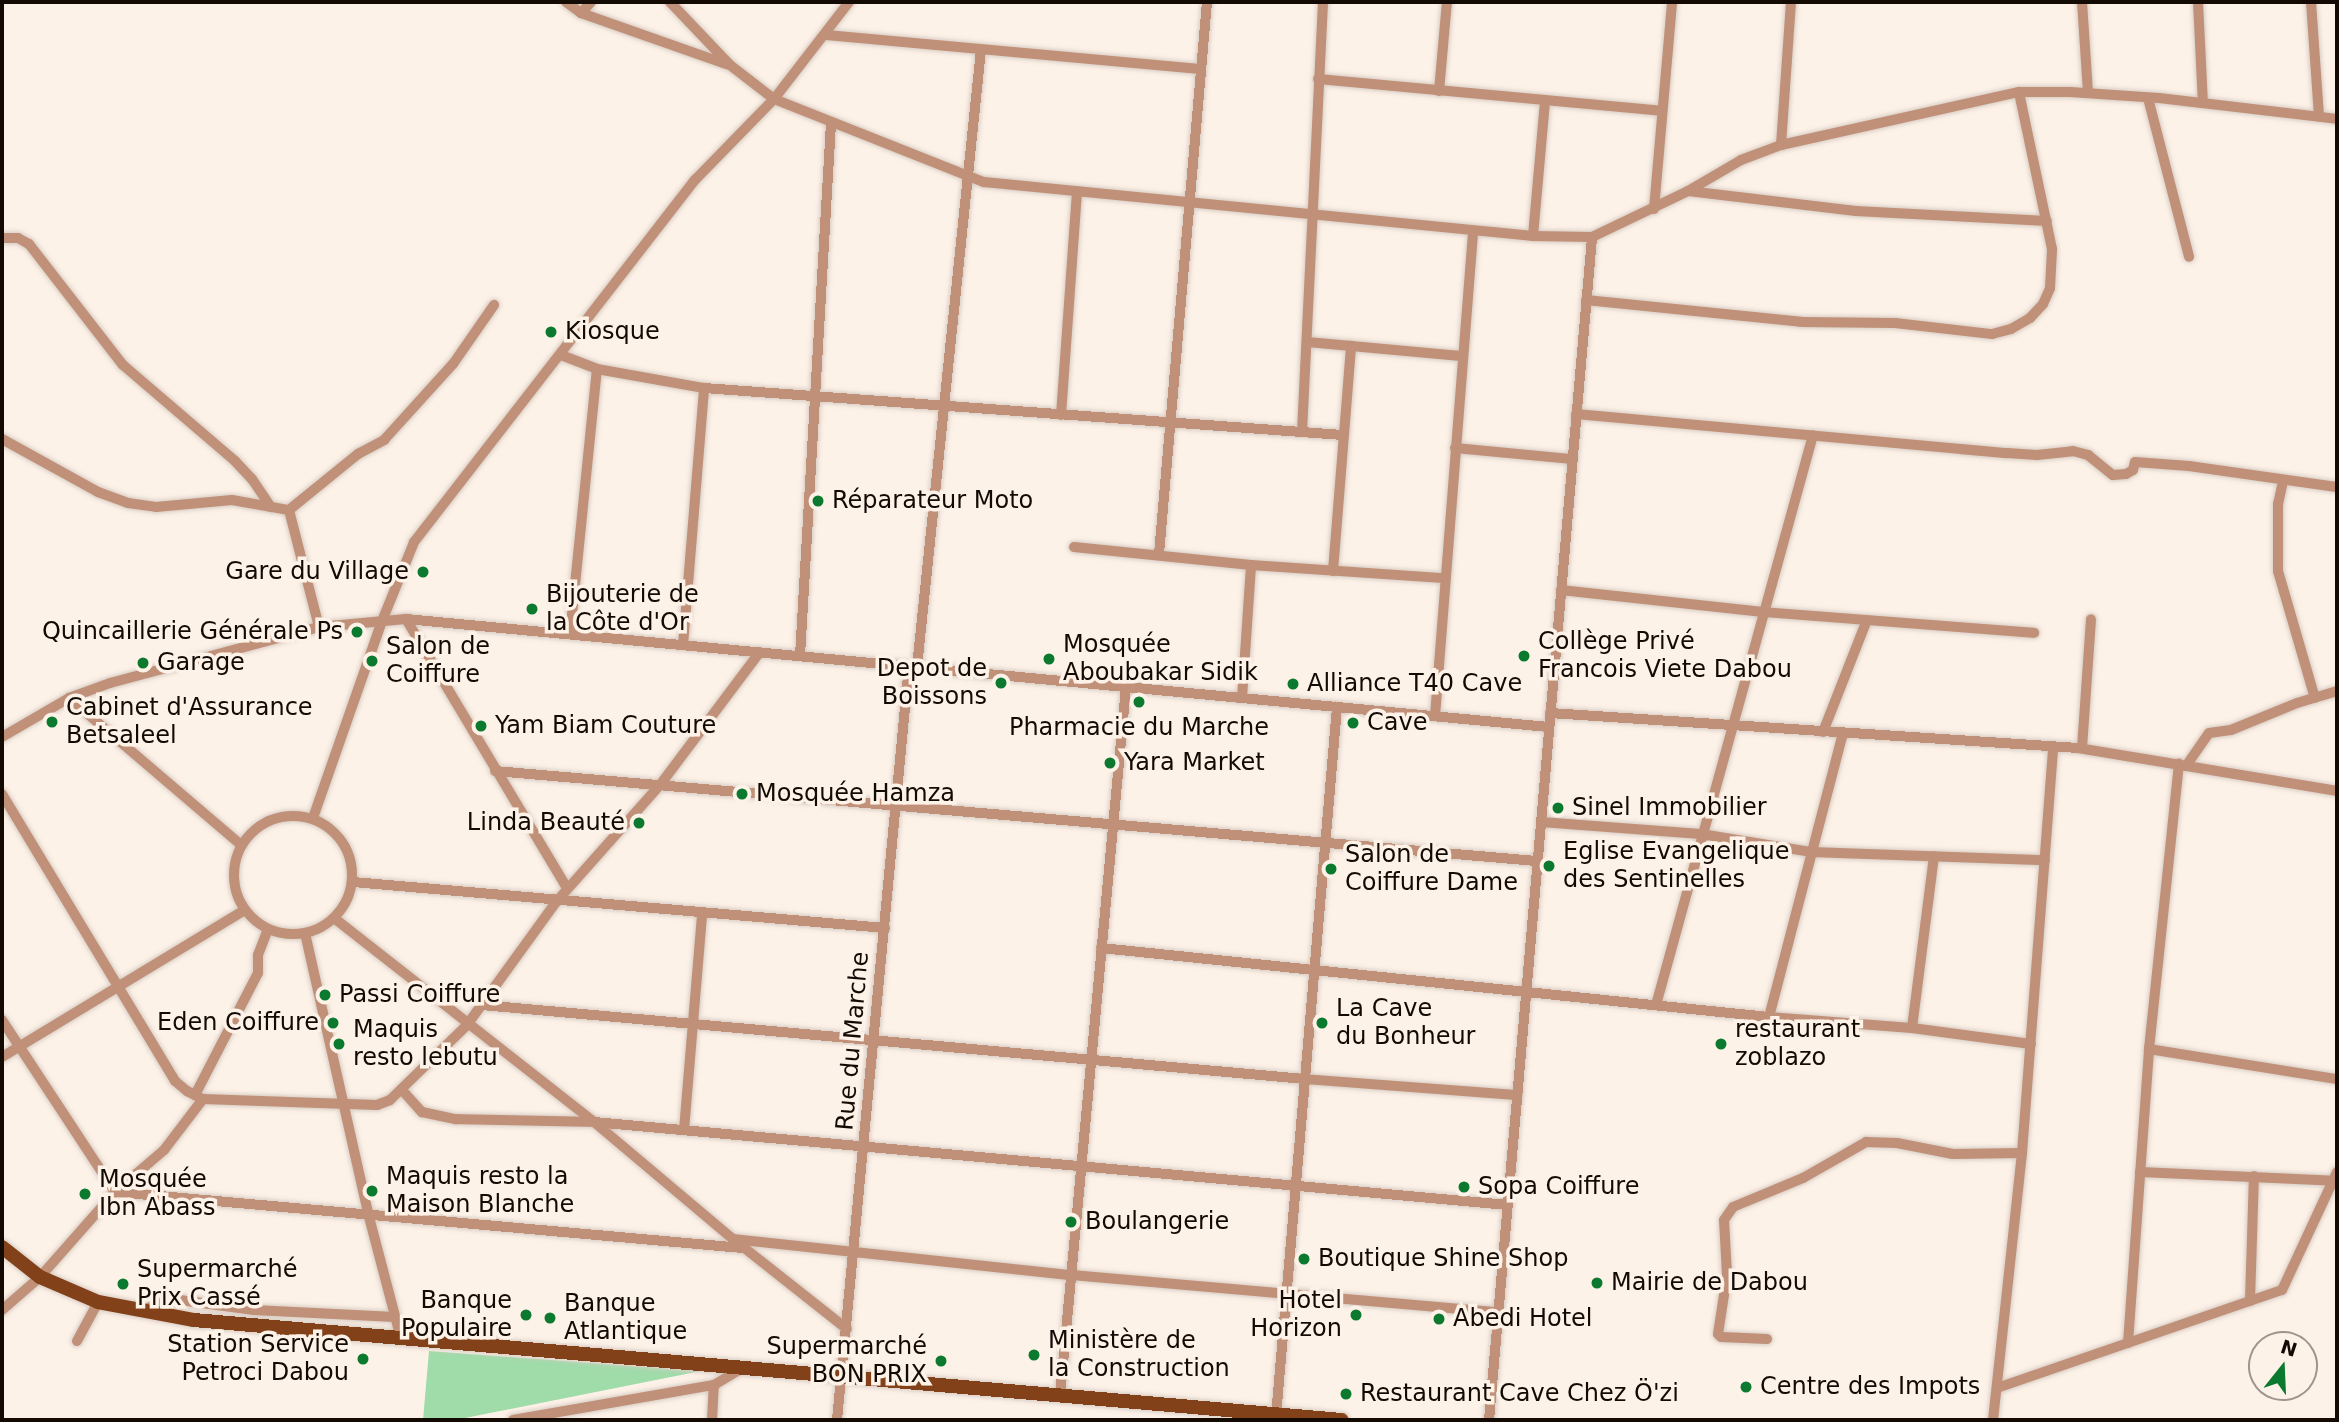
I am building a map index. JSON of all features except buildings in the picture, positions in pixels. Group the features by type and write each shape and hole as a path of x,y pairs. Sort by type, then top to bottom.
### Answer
{"main road":[{"path":"2,1247 40,1277 98,1302 194,1320 342,1335 744,1366 1254,1417 1342,1420"}],"street":[{"path":"566,2 581,13 730,65"},
{"path":"581,13 591,2"},
{"path":"670,2 730,65 774,99 967,176 1018,187 1188,201 1533,236 1591,237 1654,209 1741,160 1781,145 2019,92 2148,97 2337,119"},
{"path":"313,818 382,621 414,542 695,180 774,99 849,2"},
{"path":"1160,554 1207,2"},
{"path":"1302,432 1322,2"},
{"path":"1439,91 1447,2"},
{"path":"1654,209 1672,2"},
{"path":"1781,145 1791,2"},
{"path":"2082,2 2088,93"},
{"path":"2198,2 2203,103"},
{"path":"2311,2 2319,117"},
{"path":"826,35 1200,69"},
{"name":"Rue du Marche","path":"837,1420 896,805 981,50"},
{"path":"1318,79 1662,111"},
{"path":"1586,300 1801,322 1895,323 1992,334 2021,324 2043,304 2050,288 2052,250 2019,92"},
{"path":"2148,97 2189,257"},
{"path":"1533,236 1545,101"},
{"path":"800,656 831,124"},
{"path":"1688,191 1856,211 2047,221"},
{"path":"1061,415 1077,192"},
{"path":"1434,716 1473,230"},
{"path":"1489,1420 1591,237"},
{"path":"2,238 18,239 29,244 122,365 235,461 252,479 271,507"},
{"path":"2,439 99,492 128,503 156,507 232,500 289,510 341,467 384,440 453,364 494,305"},
{"path":"1307,342 1461,356"},
{"path":"1333,571 1351,346"},
{"path":"561,355 597,369 704,388 942,408 1170,421 1343,435"},
{"path":"570,634 597,369"},
{"path":"683,645 704,388"},
{"path":"1576,414 2027,454 2073,451 2088,455 2113,475 2126,474 2133,470 2135,462 2189,466 2337,487"},
{"path":"1656,1005 1813,435"},
{"path":"1455,449 1572,459"},
{"path":"2283,481 2278,504 2278,571 2315,698"},
{"path":"289,510 319,626"},
{"path":"1074,547 1251,565 1444,579"},
{"path":"1242,698 1251,565"},
{"path":"1561,590 1763,612 2034,633"},
{"path":"407,619 567,888"},
{"path":"2,737 69,698 110,683 319,626 407,619 1549,727"},
{"path":"1823,732 1867,620"},
{"path":"2082,748 2091,620"},
{"path":"2,794 175,1081 199,1097 377,1105 390,1100 402,1090 467,1025 556,902 660,785 760,652"},
{"path":"1060,1396 1126,687"},
{"path":"2128,1343 2149,1049 2182,765 2209,733 2231,730 2337,691"},
{"path":"69,698 241,845"},
{"path":"1276,1416 1337,707"},
{"path":"1550,713 2082,748 2337,791"},
{"path":"1769,1017 1843,733"},
{"path":"1993,1420 2022,1153 2053,748"},
{"path":"495,771 1537,861"},
{"path":"292,815 313,818 331,828 344,843 352,862 353,882 347,902 334,918 305,933 286,934 268,929 245,910 237,895 233,878 241,845 254,829 272,819 292,815"},
{"path":"1541,822 1701,834 1811,852 2045,860"},
{"path":"1912,1028 1934,856"},
{"path":"353,882 556,902 885,928"},
{"path":"2,1057 245,910"},
{"path":"684,1130 702,914"},
{"path":"334,918 594,1122 733,1239 847,1329"},
{"path":"2,1310 40,1277 115,1192 164,1150 199,1097 258,973 258,955 268,929"},
{"path":"305,933 368,1213 401,1339"},
{"path":"1101,948 1769,1017 1912,1028 2031,1044"},
{"path":"482,1005 1304,1079 1517,1095"},
{"path":"2,1020 17,1047 115,1192"},
{"path":"2149,1049 2337,1079"},
{"path":"402,1090 422,1112 447,1118 594,1122 1507,1205"},
{"path":"1767,1339 1721,1338 1718,1334 1727,1275 1724,1220 1732,1207 1802,1178 1866,1142 1897,1143 1952,1154 2022,1153"},
{"path":"1997,1388 2282,1290 2335,1178 2140,1172"},
{"path":"2250,1301 2254,1176"},
{"path":"115,1192 744,1248"},
{"path":"733,1239 1071,1275 1498,1312"},
{"path":"140,1311 172,1299 254,1310 395,1317"},
{"path":"77,1341 98,1302"},
{"path":"194,1320 197,1303"},
{"path":"246,1326 254,1310"},
{"path":"342,1335 344,1316"},
{"path":"513,1420 714,1385 744,1366"},
{"path":"712,1420 714,1385"}],"green space":[{"path":"429,1351 701,1371 455,1420 423,1420"}],"place":[{"name":"Kiosque","path":"551,332"},
{"name":"Réparateur Moto","path":"818,501"},
{"name":"Gare du Village","path":"423,572"},
{"name":"Bijouterie de la Côte d'Or","path":"532,609"},
{"name":"Quincaillerie Générale Ps","path":"357,632"},
{"name":"Collège Privé Francois Viete Dabou","path":"1524,656"},
{"name":"Mosquée Aboubakar Sidik","path":"1049,659"},
{"name":"Salon de Coiffure","path":"372,661"},
{"name":"Garage","path":"143,663"},
{"name":"Depot de Boissons","path":"1001,683"},
{"name":"Alliance T40 Cave","path":"1293,684"},
{"name":"Pharmacie du Marche","path":"1139,702"},
{"name":"Cabinet d'Assurance Betsaleel","path":"52,722"},
{"name":"Cave","path":"1353,723"},
{"name":"Yam Biam Couture","path":"481,726"},
{"name":"Yara Market","path":"1110,763"},
{"name":"Mosquée Hamza","path":"742,794"},
{"name":"Sinel Immobilier","path":"1558,808"},
{"name":"Linda Beauté","path":"639,823"},
{"name":"Eglise Evangelique des Sentinelles","path":"1549,866"},
{"name":"Salon de Coiffure Dame","path":"1331,869"},
{"name":"Passi Coiffure","path":"325,995"},
{"name":"Eden Coiffure","path":"333,1023"},
{"name":"La Cave du Bonheur","path":"1322,1023"},
{"name":"Maquis resto lebutu","path":"339,1044"},
{"name":"restaurant zoblazo","path":"1721,1044"},
{"name":"Sopa Coiffure","path":"1464,1187"},
{"name":"Maquis resto la Maison Blanche","path":"372,1191"},
{"name":"Mosquée Ibn Abass","path":"85,1194"},
{"name":"Boulangerie","path":"1071,1222"},
{"name":"Boutique Shine Shop","path":"1304,1259"},
{"name":"Mairie de Dabou","path":"1597,1283"},
{"name":"Supermarché Prix Cassé","path":"123,1284"},
{"name":"Banque Populaire","path":"526,1315"},
{"name":"Hotel Horizon","path":"1356,1315"},
{"name":"Banque Atlantique","path":"550,1318"},
{"name":"Abedi Hotel","path":"1439,1319"},
{"name":"Ministère de la Construction","path":"1034,1355"},
{"name":"Station Service Petroci Dabou","path":"363,1359"},
{"name":"Supermarché BON PRIX","path":"941,1361"},
{"name":"Centre des Impots","path":"1746,1387"},
{"name":"Restaurant Cave Chez Ö'zi","path":"1346,1394"}]}
